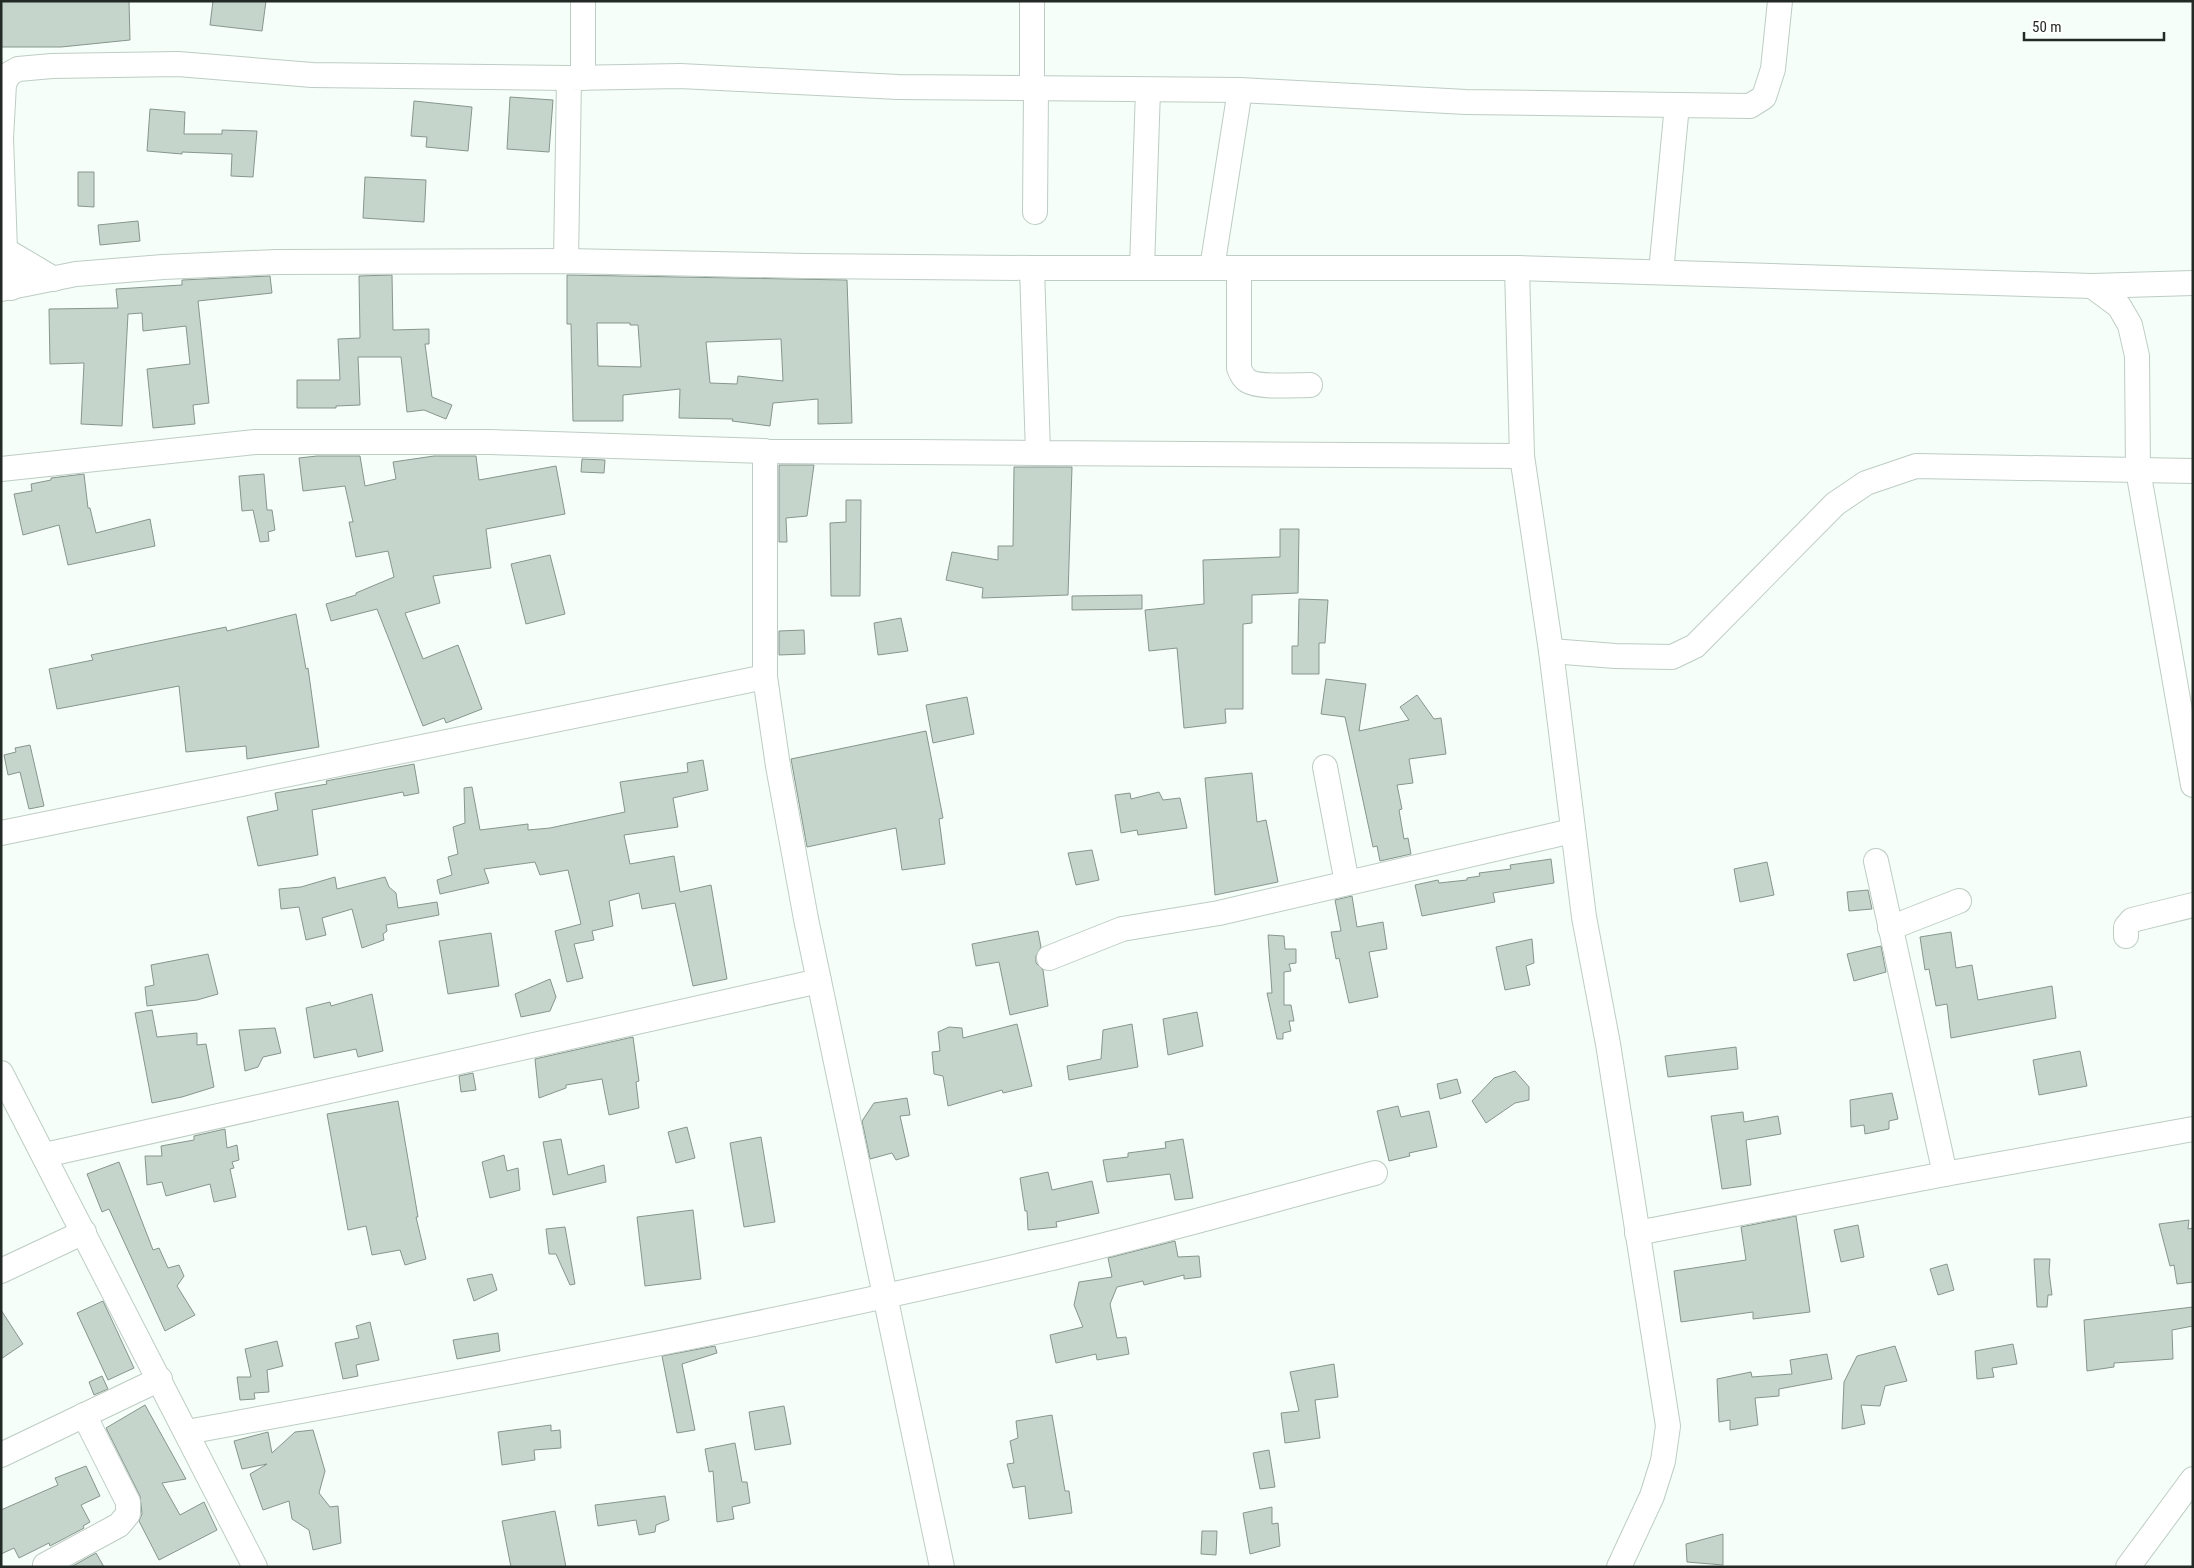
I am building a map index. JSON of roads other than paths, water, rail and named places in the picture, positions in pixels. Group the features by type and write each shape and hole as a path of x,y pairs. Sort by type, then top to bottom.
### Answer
{"street":[{"path":"566,261 576,78 583,1"},
{"path":"1032,1 1034,212"},
{"path":"1780,1 1773,69 1764,97 1750,106 1466,102 1240,90 898,87 680,76 576,78 312,75 178,64 52,66 18,69 9,74 4,84 2,172 6,288 76,274 276,262 566,261 1032,268 1517,268 2092,286 2193,283"},
{"path":"1142,268 1148,90"},
{"path":"1212,268 1240,90"},
{"path":"1661,272 1677,105"},
{"path":"5,250 54,279"},
{"path":"1032,268 1038,453"},
{"path":"1238,268 1239,368 1243,377 1248,382 1258,384 1310,385"},
{"path":"1517,268 1522,456 1551,651 1584,917 1608,1044 1636,1233 1668,1426 1664,1461 1652,1496 1618,1567"},
{"path":"2092,286 2119,306 2130,325 2137,356 2138,470 2193,785"},
{"path":"1,469 255,442 490,442 765,451 1522,456"},
{"path":"765,451 765,677 790,837 884,1296 942,1567"},
{"path":"1551,651 1614,656 1672,657 1695,646 1835,504 1866,482 1891,473 1916,466 2193,471"},
{"path":"1,833 765,677"},
{"path":"1325,767 1347,883"},
{"path":"1049,958 1122,928 1219,913 1572,831"},
{"path":"1876,861 1945,1174"},
{"path":"1890,928 1959,901"},
{"path":"2126,936 2126,927 2132,920 2193,905"},
{"path":"45,1155 820,981"},
{"path":"1,1072 255,1567"},
{"path":"1636,1233 2193,1129"},
{"path":"187,1432 448,1384 884,1296 1058,1257 1375,1173"},
{"path":"1,1271 84,1232"},
{"path":"1,1455 160,1379"},
{"path":"45,1566 119,1525 128,1514 128,1502 84,1415"},
{"path":"2128,1567 2193,1479"}]}
